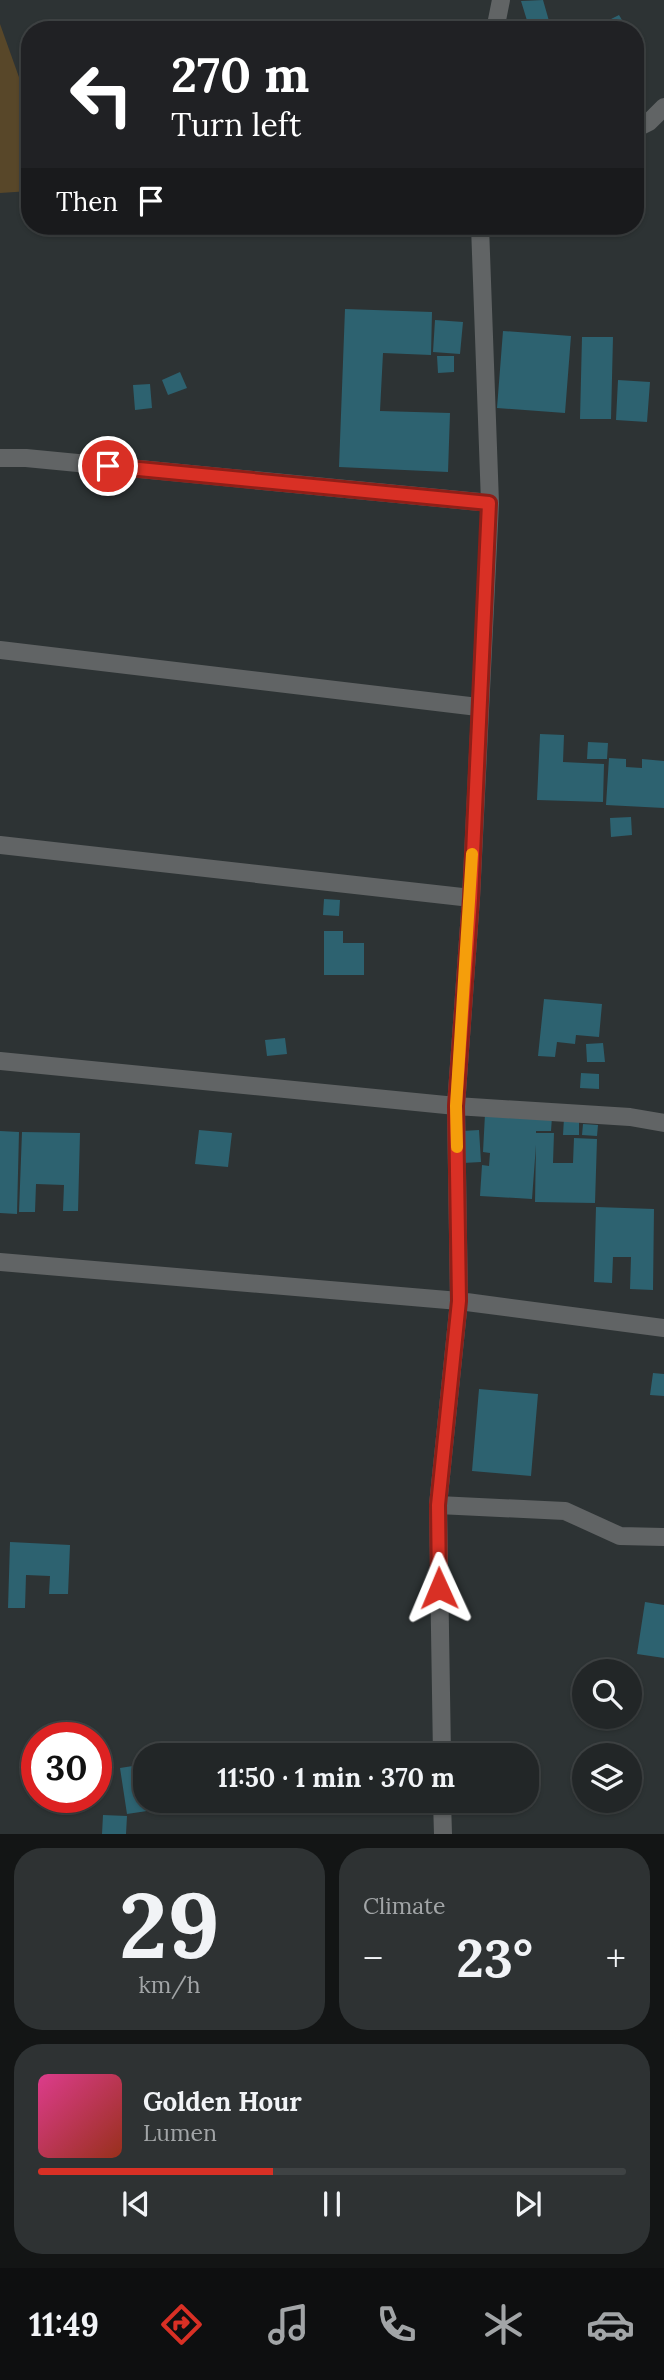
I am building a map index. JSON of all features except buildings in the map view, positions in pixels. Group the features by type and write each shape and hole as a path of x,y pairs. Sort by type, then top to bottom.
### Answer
{"street":[{"path":"496,21 500,0"},
{"path":"644,124 664,107"},
{"path":"442,1743 438,1505 459,1301 456,1106 471,898 489,503 480,235"},
{"path":"0,458 26,458 489,503"},
{"path":"0,650 478,707"},
{"path":"0,845 471,898"},
{"path":"0,1061 456,1106 630,1117 664,1123"},
{"path":"0,1262 459,1301 664,1328"},
{"path":"438,1505 565,1511 620,1536 664,1537"},
{"path":"442,1813 443,1834"}],"shaded area":[{"path":"0,24 21,83 21,192 0,193"}],"slow traffic":[{"path":"457,1147 456,1106 472,854"}],"route":[{"path":"108,466 489,503 471,898 456,1106 459,1301 438,1505 439,1588"}]}
